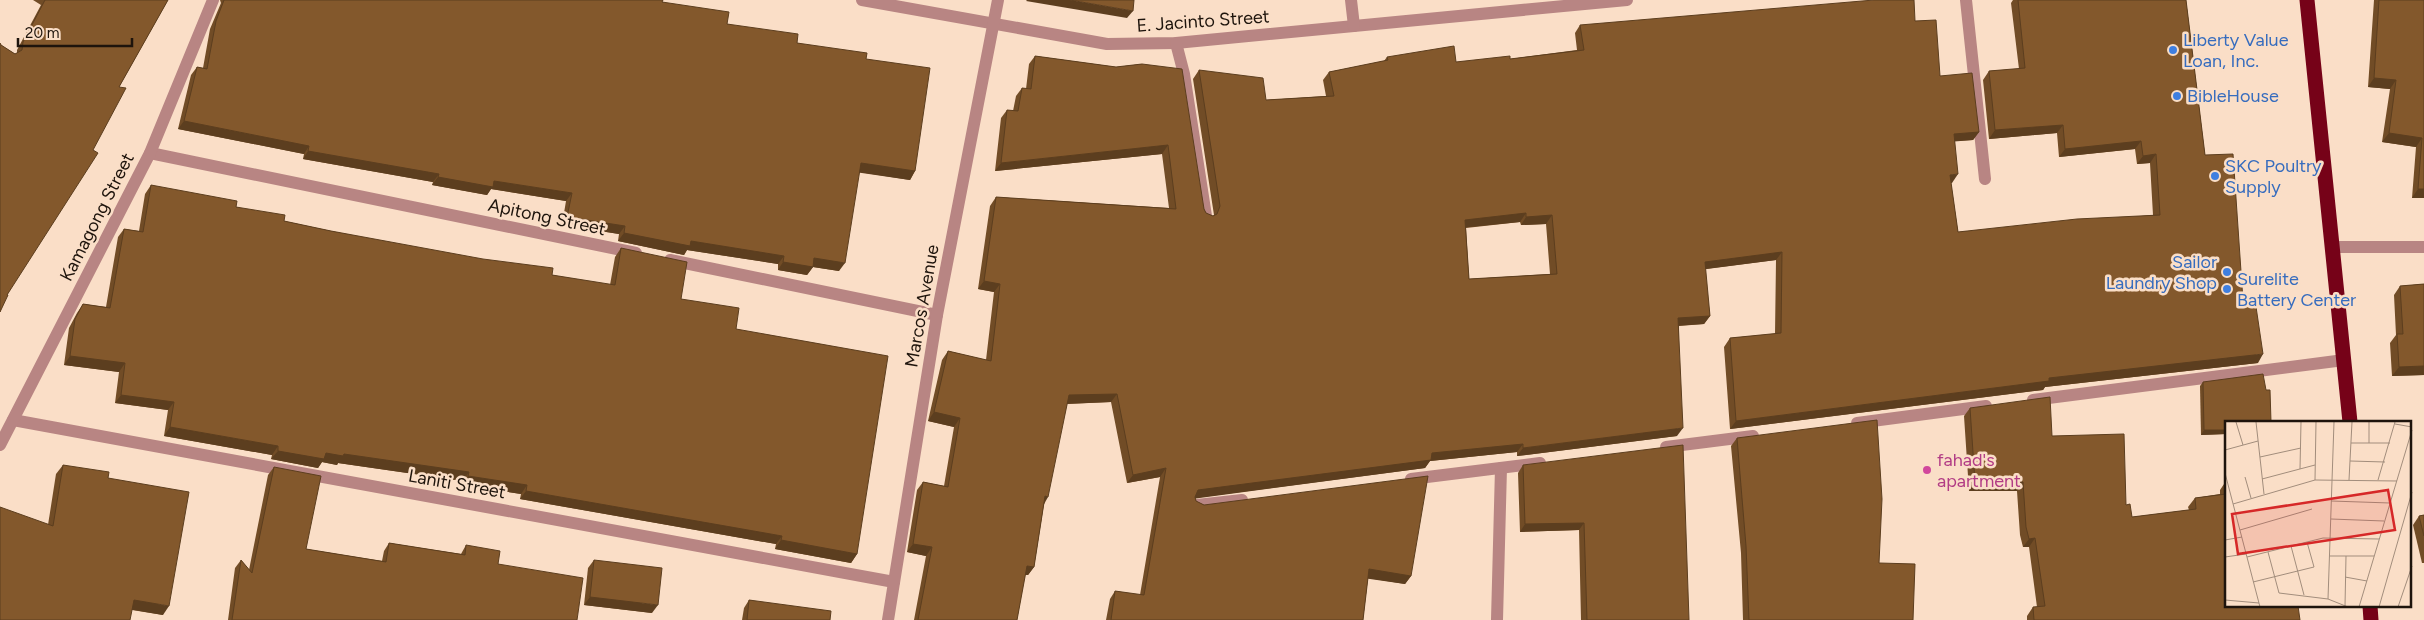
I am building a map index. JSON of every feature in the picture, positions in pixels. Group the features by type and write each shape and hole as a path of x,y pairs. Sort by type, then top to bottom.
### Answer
{"highway":[{"path":"2307,0 2350,421"}],"street":[{"name":"Kamagong Street","path":"0,445 150,152 213,0"},
{"name":"E. Jacinto Street","path":"862,0 1107,44 1176,43 1627,0"},
{"name":"Marcos Avenue","path":"888,620 937,315 998,0"},
{"path":"1351,0 1354,26"},
{"path":"1966,0 1984,179"},
{"path":"1176,43 1184,74 1206,216"},
{"name":"Apitong Street","path":"150,152 937,315"},
{"path":"2332,247 2424,247"},
{"path":"2016,402 2344,360"},
{"path":"1848,424 1996,405"},
{"name":"Laniti Street","path":"13,420 894,582"},
{"path":"1649,449 1768,434"},
{"path":"1403,480 1550,462"},
{"path":"1497,620 1501,468"},
{"path":"1198,505 1256,498"}],"building":[{"path":"45,0 168,0 119,87 126,88 93,150 98,153 7,295 0,312 0,43 15,54 22,50 23,42"},
{"path":"224,0 663,0 662,2 729,12 727,24 798,34 797,43 867,53 866,59 930,68 915,171 861,163 845,263 814,258 813,267 783,262 784,256 691,241 690,246 624,233 625,226 567,217 572,193 494,181 493,187 438,177 439,174 308,151 309,146 184,121 197,67 207,69 216,21"},
{"path":"1070,0 1134,0 1133,11"},
{"path":"1874,0 1914,0 1915,21 1936,20 1940,76 1972,73 1979,132 1954,134 1958,174 1950,175 1958,232 2077,219 2160,215 2156,154 2143,156 2141,141 2065,149 2063,125 1995,130 1989,71 2025,68 2018,0 2186,0 2205,155 2233,154 2243,301 2255,300 2263,354 2049,378 2049,381 1736,421 1730,338 1781,333 1782,252 1705,262 1710,316 1678,318 1683,428 1523,448 1523,444 1432,453 1431,460 1198,490 1195,497 1196,501 1204,505 1428,476 1411,576 1369,569 1363,620 1111,620 1115,591 1144,595 1166,468 1133,475 1117,394 1069,395 1048,497 1045,496 1034,567 1027,566 1017,620 918,620 932,547 913,544 923,482 948,487 960,418 934,412 948,351 991,361 1000,284 984,281 996,197 1176,209 1168,145 1001,163 1007,110 1018,111 1022,88 1031,89 1035,56 1116,67 1142,64 1182,69 1204,209 1206,213 1213,216 1217,214 1220,206 1199,70 1263,78 1266,100 1334,96 1329,72 1388,60 1387,57 1454,46 1456,62 1510,56 1510,59 1584,50 1580,25","holes":["1526,213 1526,217 1552,215 1557,274 1469,279 1465,220"]},
{"path":"2379,0 2424,0 2424,189 2418,189 2422,138 2389,133 2396,80 2374,78"},
{"path":"151,185 237,201 236,207 285,215 284,221 483,259 553,268 552,275 615,285 621,248 687,262 681,299 739,308 736,329 888,356 857,554 781,540 782,536 526,491 527,485 468,476 469,472 344,454 343,456 326,453 324,459 278,451 278,446 170,427 174,402 121,395 125,363 70,356 75,319 83,304 110,308 124,229 143,232"},
{"path":"2424,284 2424,366 2399,367 2397,334 2403,334 2400,286"},
{"path":"2263,374 2266,390 2270,390 2271,421 2225,421 2225,430 2204,430 2203,382"},
{"path":"2050,397 2052,436 2124,434 2126,505 2130,504 2132,517 2196,509 2195,498 2225,494 2225,608 2298,608 2300,620 2034,620 2033,607 2045,606 2035,538 2029,539 2026,527 2023,482 1975,482 1970,408"},
{"path":"1877,420 1882,499 1879,563 1915,564 1913,620 1749,620 1746,546 1737,438"},
{"path":"1683,445 1689,620 1587,620 1584,523 1525,524 1523,465"},
{"path":"63,465 109,472 108,478 189,492 169,606 134,600 130,620 0,620 0,507 53,526"},
{"path":"274,467 321,476 306,549 386,562 389,543 465,555 466,545 500,551 498,564 583,578 577,620 232,620 241,560 252,573"},
{"path":"2424,515 2424,536 2419,516"},
{"path":"594,560 662,568 658,605 590,597"},
{"path":"749,600 831,611 830,620 747,620"}],"place":[{"name":"Liberty Value Loan, Inc.","path":"2173,50"},
{"name":"BibleHouse","path":"2177,96"},
{"name":"SKC Poultry Supply","path":"2215,176"},
{"name":"Sailor Laundry Shop","path":"2227,272"},
{"name":"Surelite Battery Center","path":"2227,289"},
{"name":"fahad's apartment","path":"1927,470"}]}
